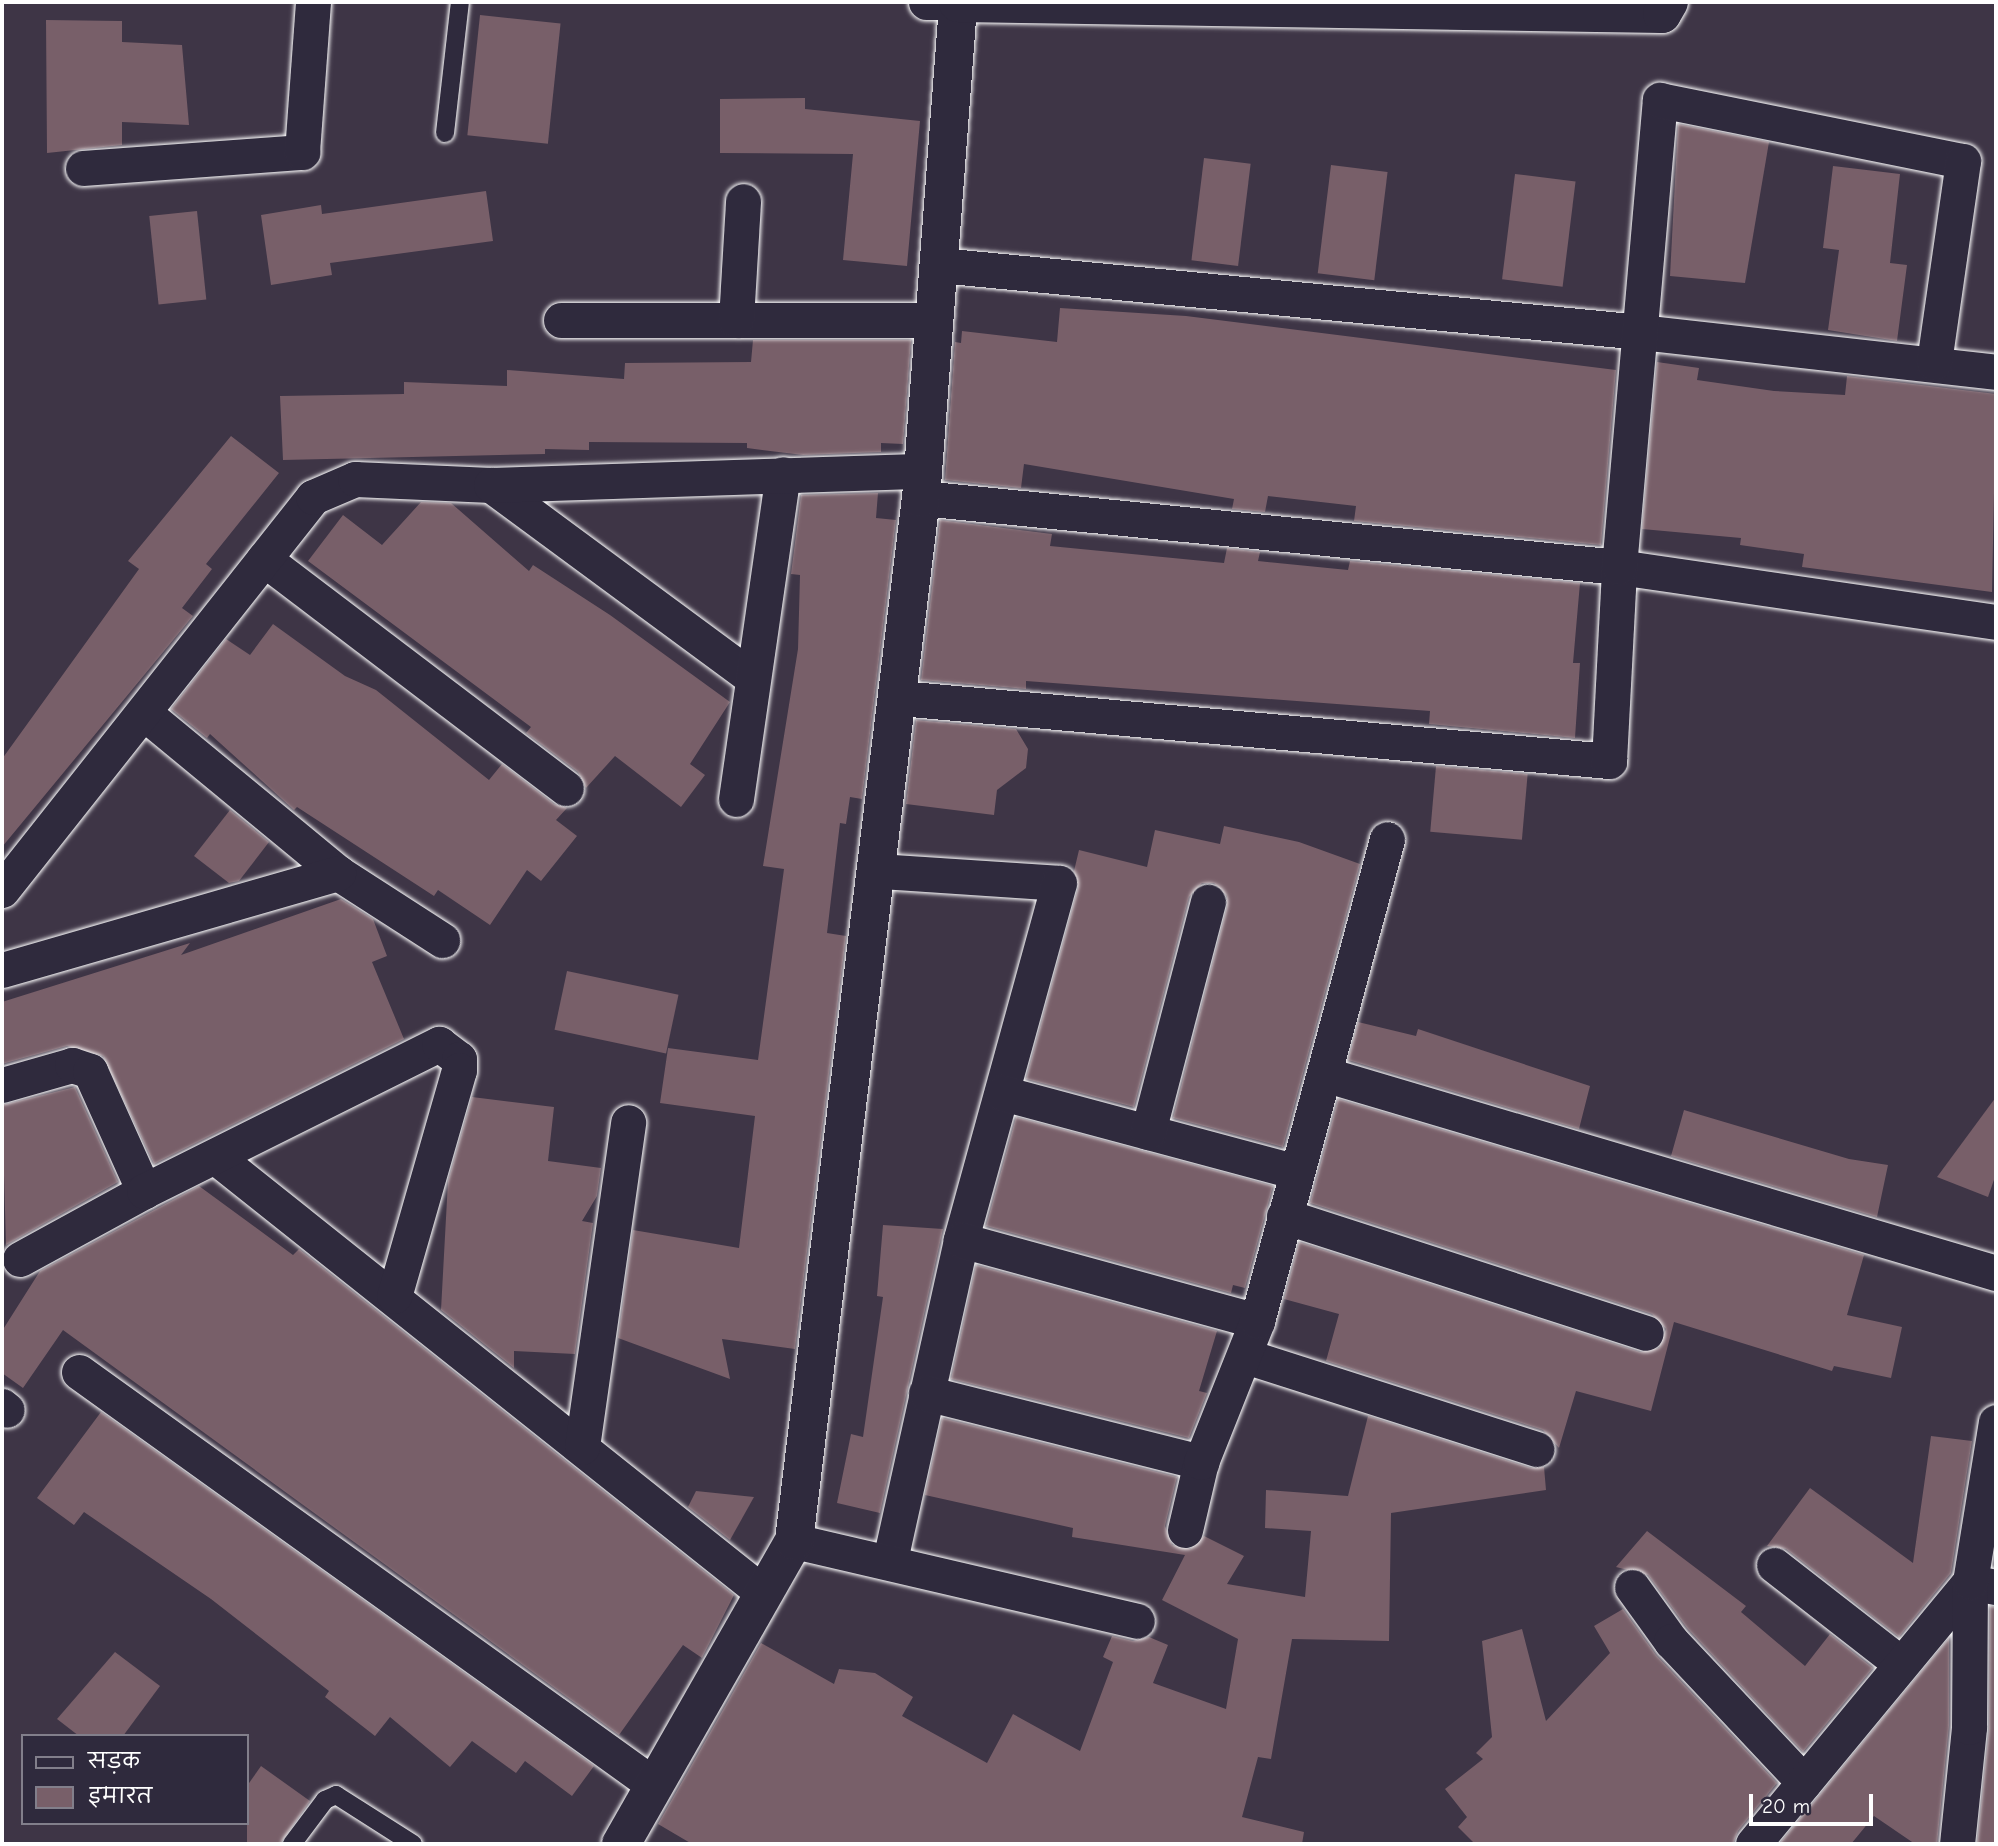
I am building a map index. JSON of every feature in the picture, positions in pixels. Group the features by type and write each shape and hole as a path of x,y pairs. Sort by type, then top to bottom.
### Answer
{"street":[{"path":"83,169 302,152 313,2"},
{"path":"630,1841 654,1785 762,1592 794,1541 880,871 922,485 939,265 947,2 1662,14 1669,2"},
{"path":"899,698 1609,761 1619,567 1660,100 1963,162 1934,363"},
{"path":"736,320 743,201"},
{"path":"939,265 1641,332 1934,363 1996,373"},
{"path":"561,320 933,320"},
{"path":"736,799 750,677 783,474"},
{"path":"2,890 313,497 355,479 491,485 783,474 922,485 1619,567 1996,622"},
{"path":"491,485 750,677"},
{"path":"264,559 566,788"},
{"path":"144,713 338,873 442,940"},
{"path":"1185,1530 1201,1462 1257,1321 1294,1171 1327,1075 1387,839"},
{"path":"880,871 1059,883 961,1240 890,1561"},
{"path":"2,970 338,873"},
{"path":"1148,1132 1208,902"},
{"path":"20,1259 144,1191 217,1158 427,1045 451,1050 459,1070 394,1296"},
{"path":"2,1085 72,1065 90,1071 144,1191"},
{"path":"1327,1075 1996,1273"},
{"path":"1002,1093 1294,1171"},
{"path":"582,1447 628,1122"},
{"path":"217,1158 394,1296 762,1592"},
{"path":"1283,1216 1647,1333"},
{"path":"961,1240 1257,1321"},
{"path":"1245,1356 1537,1449"},
{"path":"79,1372 654,1785"},
{"path":"926,1393 1201,1462"},
{"path":"1957,1844 1983,1729 1983,1585 1996,1427"},
{"path":"794,1541 1137,1620"},
{"path":"1774,1565 1901,1664"},
{"path":"1753,1844 1901,1664 1983,1585"},
{"path":"1632,1587 1671,1641 1804,1782"}],"lane":[{"path":"445,134 460,2"},
{"path":"292,1844 325,1800 336,1795 413,1844"}],"building":[{"path":"480,15 561,23 548,144 467,135"},
{"path":"46,20 122,21 122,42 182,45 189,125 122,122 122,145 47,153"},
{"path":"805,98 805,109 920,121 907,266 843,260 853,154 720,153 720,99"},
{"path":"1678,124 1769,142 1745,283 1670,276"},
{"path":"1204,158 1251,164 1238,266 1191,260"},
{"path":"1331,165 1388,172 1374,280 1318,273"},
{"path":"1833,166 1900,174 1890,263 1907,265 1897,341 1828,330 1839,250 1823,248"},
{"path":"1515,174 1576,181 1563,287 1502,279"},
{"path":"486,191 493,241 330,263 332,275 271,285 261,215 321,205 322,214"},
{"path":"197,211 206,300 159,305 149,216"},
{"path":"1060,308 1186,316 1616,370 1601,545 1354,521 1356,506 1268,496 1265,512 1232,509 1234,499 1024,464 1021,488 945,480 955,342 961,343 962,331 1057,342"},
{"path":"753,340 911,340 903,444 881,443 881,452 803,455 747,448 747,443 589,442 589,450 545,449 545,454 283,460 280,396 404,394 404,382 507,386 507,370 624,379 625,363 751,362"},
{"path":"1657,362 1699,368 1697,380 1774,391 1845,395 1847,376 1996,394 1992,592 1802,567 1804,554 1740,545 1741,538 1642,529"},
{"path":"231,436 279,473 206,564 212,569 182,608 193,616 2,847 2,759 139,569 128,561"},
{"path":"878,493 876,518 896,520 862,799 850,797 846,824 840,823 827,933 846,936 795,1349 722,1339 730,1379 618,1338 633,1230 739,1248 755,1116 660,1103 668,1048 758,1060 784,869 763,866 798,649 800,575 791,574 801,495"},
{"path":"421,502 451,503 529,571 533,565 610,615 730,702 690,764 705,775 681,807 615,756 586,788 578,772 526,733 531,727 308,561 343,515 382,545"},
{"path":"940,520 1052,534 1050,546 1224,563 1227,548 1260,552 1258,561 1348,570 1350,561 1580,583 1573,663 1580,663 1575,738 1429,724 1430,711 1026,681 1026,689 921,680"},
{"path":"273,624 345,676 376,690 489,780 502,764 554,804 567,808 556,820 577,836 541,881 527,870 490,925 438,890 434,896 297,807 294,810 210,734 207,738 171,709 226,639 250,655"},
{"path":"916,720 1016,729 1028,749 1026,768 997,790 994,815 906,804"},
{"path":"1436,766 1528,774 1522,840 1430,832"},
{"path":"230,810 269,842 239,881 229,883 194,856"},
{"path":"1224,826 1299,842 1360,864 1283,1147 1173,1118 1227,907 1227,896 1214,883 1202,883 1189,897 1134,1107 1026,1079 1078,888 1074,871 1079,850 1147,867 1155,830 1220,844"},
{"path":"341,899 373,919 387,956 372,962 404,1039 154,1164 103,1056 67,1046 2,1064 2,1002 190,943 181,955"},
{"path":"567,971 679,995 666,1053 555,1030"},
{"path":"1358,1022 1416,1036 1418,1029 1590,1086 1579,1129 1348,1060"},
{"path":"75,1087 118,1182 6,1245 2,1105"},
{"path":"472,1097 554,1107 548,1161 601,1168 597,1196 582,1221 593,1223 575,1354 514,1351 514,1368 441,1310 448,1181"},
{"path":"1996,1097 1996,1174 1988,1197 1937,1177"},
{"path":"1338,1099 1864,1255 1847,1315 1902,1327 1891,1378 1834,1366 1832,1371 1674,1322 1651,1411 1576,1391 1559,1448 1543,1430 1326,1361 1339,1314 1284,1299 1299,1242 1640,1352 1659,1348 1666,1329 1652,1314 1310,1203"},
{"path":"1684,1110 1849,1159 1888,1165 1877,1217 1671,1156"},
{"path":"1016,1117 1273,1186 1245,1288 1233,1285 1231,1293 986,1226"},
{"path":"199,1186 293,1255 299,1249 734,1595 702,1658 683,1645 619,1735 63,1330 23,1388 2,1373 2,1331 40,1271"},
{"path":"883,1225 943,1229 880,1513 837,1503 851,1434 863,1437 883,1297 877,1296"},
{"path":"976,1265 1217,1331 1199,1391 1207,1393 1189,1438 951,1379"},
{"path":"101,1412 594,1766 572,1796 525,1761 516,1773 472,1741 450,1767 390,1717 375,1736 325,1697 329,1691 211,1599 84,1512 74,1525 37,1498"},
{"path":"1368,1416 1531,1468 1544,1467 1546,1490 1391,1513 1389,1641 1292,1639 1271,1759 1258,1757 1242,1817 1304,1832 1302,1844 692,1844 658,1824 761,1643 834,1684 839,1669 875,1673 913,1697 902,1716 987,1763 1013,1714 1080,1751 1113,1662 1103,1657 1112,1636 1133,1641 1149,1637 1168,1645 1153,1683 1226,1709 1238,1639 1162,1600 1185,1555 1072,1537 1073,1528 925,1495 942,1418 1177,1477 1165,1526 1172,1545 1190,1549 1204,1536 1244,1556 1227,1584 1305,1597 1311,1531 1265,1528 1266,1490 1348,1496"},
{"path":"1931,1436 1972,1441 1951,1573 1899,1637 1786,1549 1767,1546 1810,1488 1913,1563"},
{"path":"696,1491 754,1497 730,1540 688,1507"},
{"path":"1647,1531 1746,1606 1741,1612 1805,1666 1830,1634 1873,1668 1803,1752 1687,1628 1648,1575 1616,1567"},
{"path":"1990,1606 1996,1607 1996,1844 1977,1844 1989,1729"},
{"path":"1623,1609 1656,1655 1777,1783 1738,1831 1733,1844 1475,1844 1458,1827 1467,1817 1445,1789 1483,1759 1476,1753 1492,1737 1482,1641 1522,1629 1546,1721 1610,1653 1594,1626"},
{"path":"1949,1638 1949,1726 1937,1844 1915,1844 1874,1816 1851,1844 1779,1844"},
{"path":"115,1652 160,1686 124,1734 76,1734 57,1719"},
{"path":"261,1766 310,1801 280,1844 247,1844 248,1785"}]}
